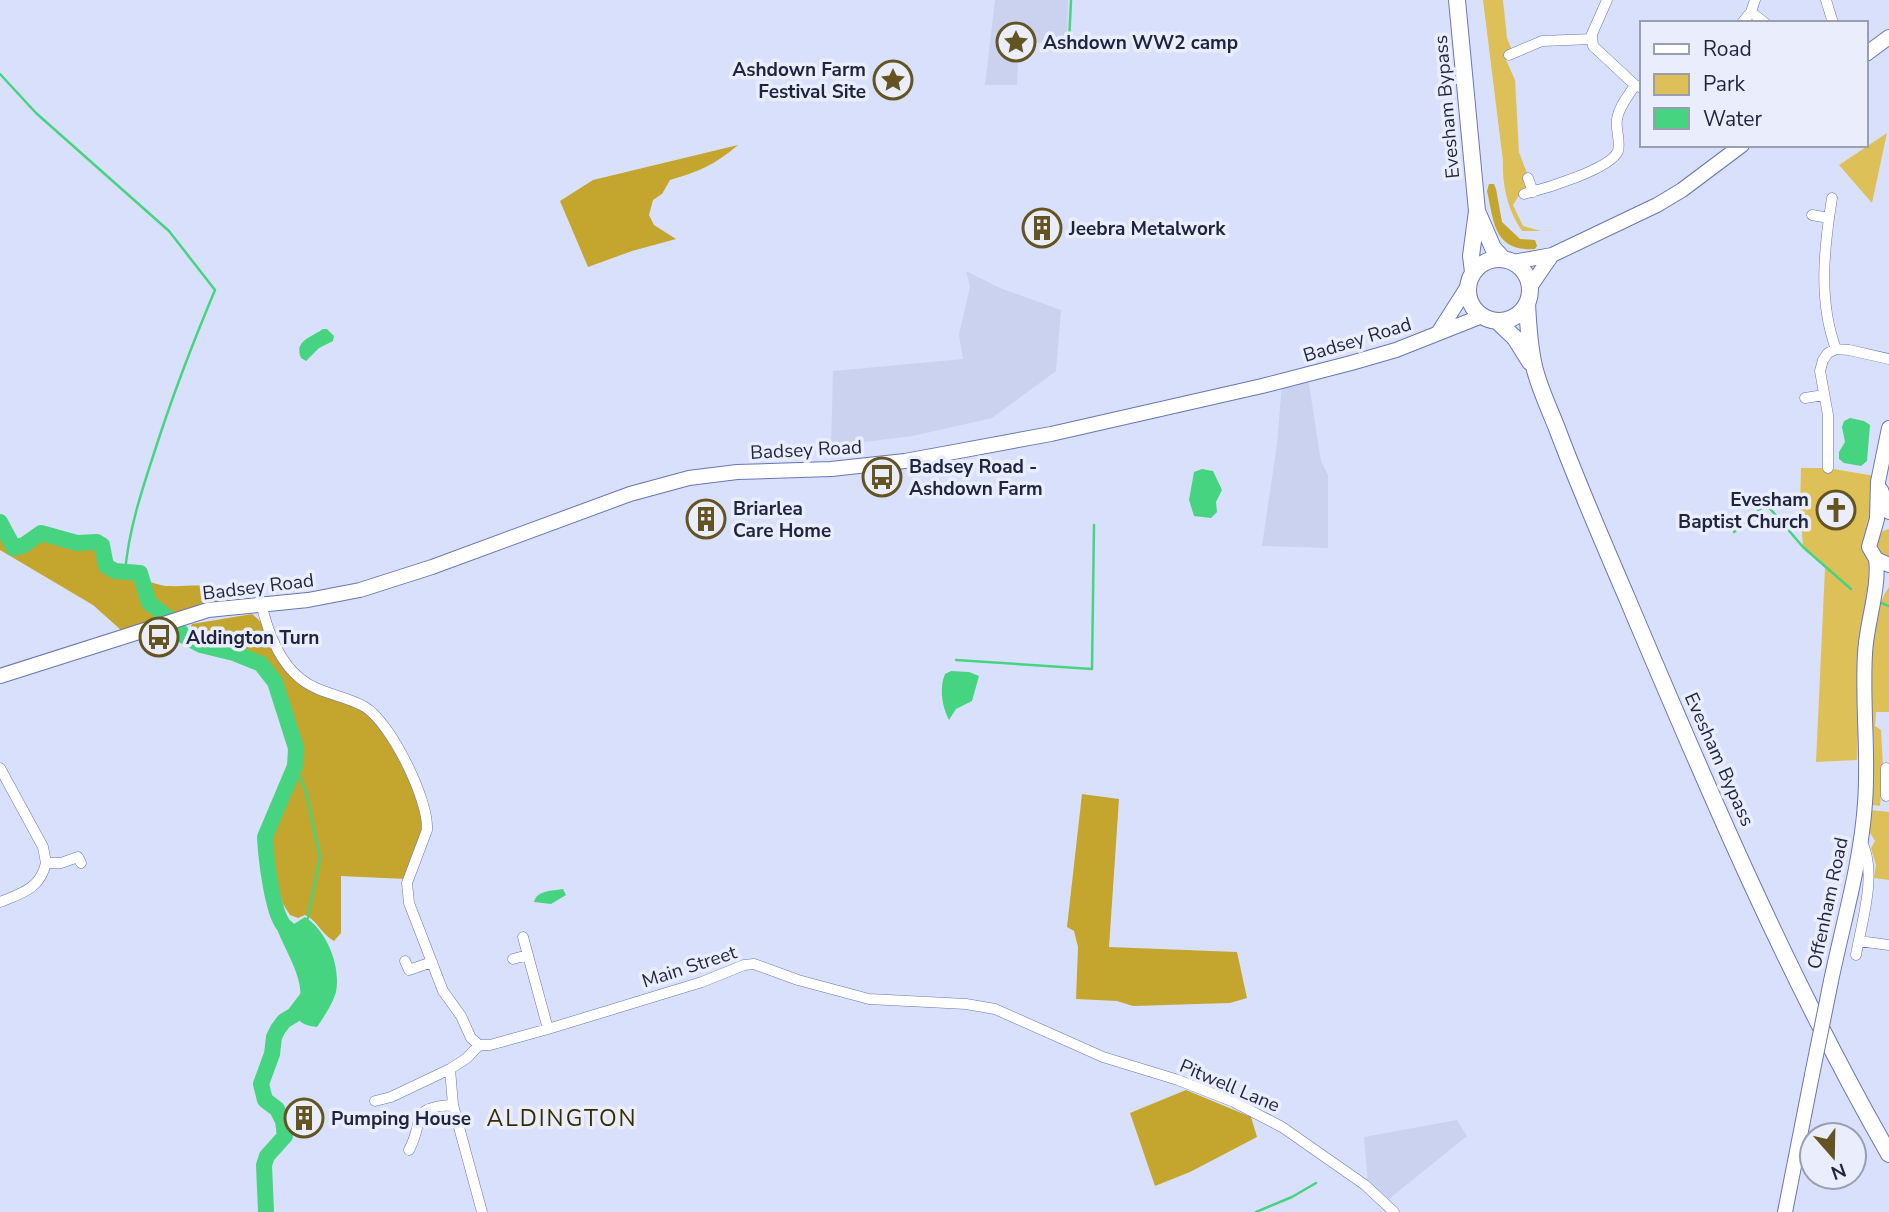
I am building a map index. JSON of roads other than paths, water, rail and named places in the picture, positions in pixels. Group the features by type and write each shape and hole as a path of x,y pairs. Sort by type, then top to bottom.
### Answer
{"highway":[{"name":"Evesham Bypass","path":"1457,0 1477,211 1470,279"},
{"name":"Evesham Bypass","path":"1477,211 1493,248 1508,260"},
{"path":"1508,260 1521,268 1527,277 1529,295 1515,316 1490,318 1471,303 1470,279 1486,261 1508,260"},
{"name":"Evesham Bypass","path":"1529,295 1530,345 1535,370 1585,500 1696,759 1799,985 1848,1083 1889,1154"},
{"name":"Evesham Bypass","path":"1490,318 1515,338 1535,370"}],"main road":[{"path":"1868,53 1889,37"},
{"path":"1508,260 1552,255 1657,205 1682,190 1739,147"},
{"path":"1529,295 1552,255"},
{"name":"Badsey Road","path":"1438,333 1470,279"},
{"name":"Badsey Road","path":"0,676 208,610 308,600 360,590 432,567 630,494 689,478 737,471 831,469 905,461 1051,434 1286,380 1396,350 1438,333 1490,318"},
{"path":"1872,533 1877,519 1878,482 1889,428"},
{"path":"1878,482 1889,512"},
{"path":"1872,533 1889,524"},
{"name":"Offenham Road","path":"1785,1212 1861,839 1866,786 1865,658 1872,599 1882,562 1870,547 1872,533"},
{"name":"Offenham Road","path":"1872,599 1889,574"}],"street":[{"path":"1528,178 1529,193 1592,171 1611,161 1619,147 1616,121 1619,110 1639,86 1593,46 1592,34 1607,0"},
{"path":"1744,21 1752,12 1755,0"},
{"path":"1825,0 1832,21"},
{"path":"1752,12 1763,21"},
{"path":"1509,55 1542,41 1592,39"},
{"path":"1832,198 1826,236 1825,315 1836,349"},
{"path":"1812,215 1829,218"},
{"path":"1828,468 1829,433 1821,365 1828,353 1836,349 1889,359"},
{"path":"1805,398 1824,395"},
{"path":"261,603 274,642 299,679 368,708 384,725 413,776 426,807 427,830 407,883 407,894 443,991 461,1016 471,1038 479,1045 467,1058 450,1069 390,1097 374,1101"},
{"path":"0,768 43,848 46,863 43,874 31,890 0,902"},
{"path":"1884,809 1887,796 1886,768"},
{"path":"1856,955 1870,870 1867,851 1861,839"},
{"path":"46,863 61,863 78,857 81,863"},
{"path":"523,937 548,1029"},
{"path":"1858,940 1889,945"},
{"path":"513,959 528,955"},
{"path":"405,961 409,970 432,962"},
{"name":"Main Street","path":"479,1045 490,1045 548,1029 754,964 798,980 869,999 966,1004 995,1009 1033,1024"},
{"name":"Pitwell Lane","path":"1033,1024 1103,1057 1178,1080 1234,1102 1282,1127 1365,1185 1394,1212"},
{"path":"450,1069 453,1105 482,1212"},
{"path":"409,1150 417,1134 417,1121 421,1114 440,1105 453,1105"}],"water":[{"path":"327,329 334,336 333,341 319,348 306,361 301,358 301,344"},
{"path":"1850,418 1870,425 1867,461 1861,466 1844,463 1839,459 1839,452 1845,442 1842,427 1844,421"},
{"path":"1202,469 1213,471 1222,490 1216,502 1217,512 1211,518 1194,516 1189,500 1194,472"},
{"path":"951,671 969,672 979,676 972,701 956,709 949,720 942,691 945,674"},
{"path":"563,889 566,895 551,904 534,902 542,893"},
{"path":"305,917 326,940 336,971 335,996 317,1027 301,1022 294,1013 292,1008 300,1003 301,993 293,965 277,929 288,920 294,924"}],"waterway":[{"path":"1044,44 1069,43 1071,0"},
{"path":"0,74 36,113 169,231 215,290 178,384 148,473 134,522 125,572"},
{"path":"1734,532 1766,504 1803,547 1851,589"},
{"path":"0,522 14,548 24,545 41,533 77,543 97,542 102,545 106,566 115,571 140,573 149,603 171,620 184,636 201,645 234,653 261,664 275,682 296,748 295,766 265,837 270,882 278,916 299,938"},
{"path":"956,660 1092,669 1094,525"},
{"path":"1879,602 1889,606"},
{"path":"295,766 306,792 320,857 308,918"},
{"path":"266,1212 264,1165 267,1156 285,1136 283,1121 277,1109 265,1100 261,1084 278,1029 294,1015 307,998"},
{"path":"1256,1212 1292,1197 1316,1183"}],"place":[{"name":"Ashdown WW2 camp","path":"1016,42"},
{"name":"Ashdown Farm Festival Site","path":"893,80"},
{"name":"Jeebra Metalwork","path":"1042,228"},
{"name":"Badsey Road - Ashdown Farm","path":"882,477"},
{"name":"Evesham Baptist Church","path":"1836,510"},
{"name":"Briarlea Care Home","path":"706,519"},
{"name":"Aldington Turn","path":"159,637"},
{"name":"Pumping House","path":"304,1118"}],"district":[{"name":"ALDINGTON","path":"562,1118"}]}
